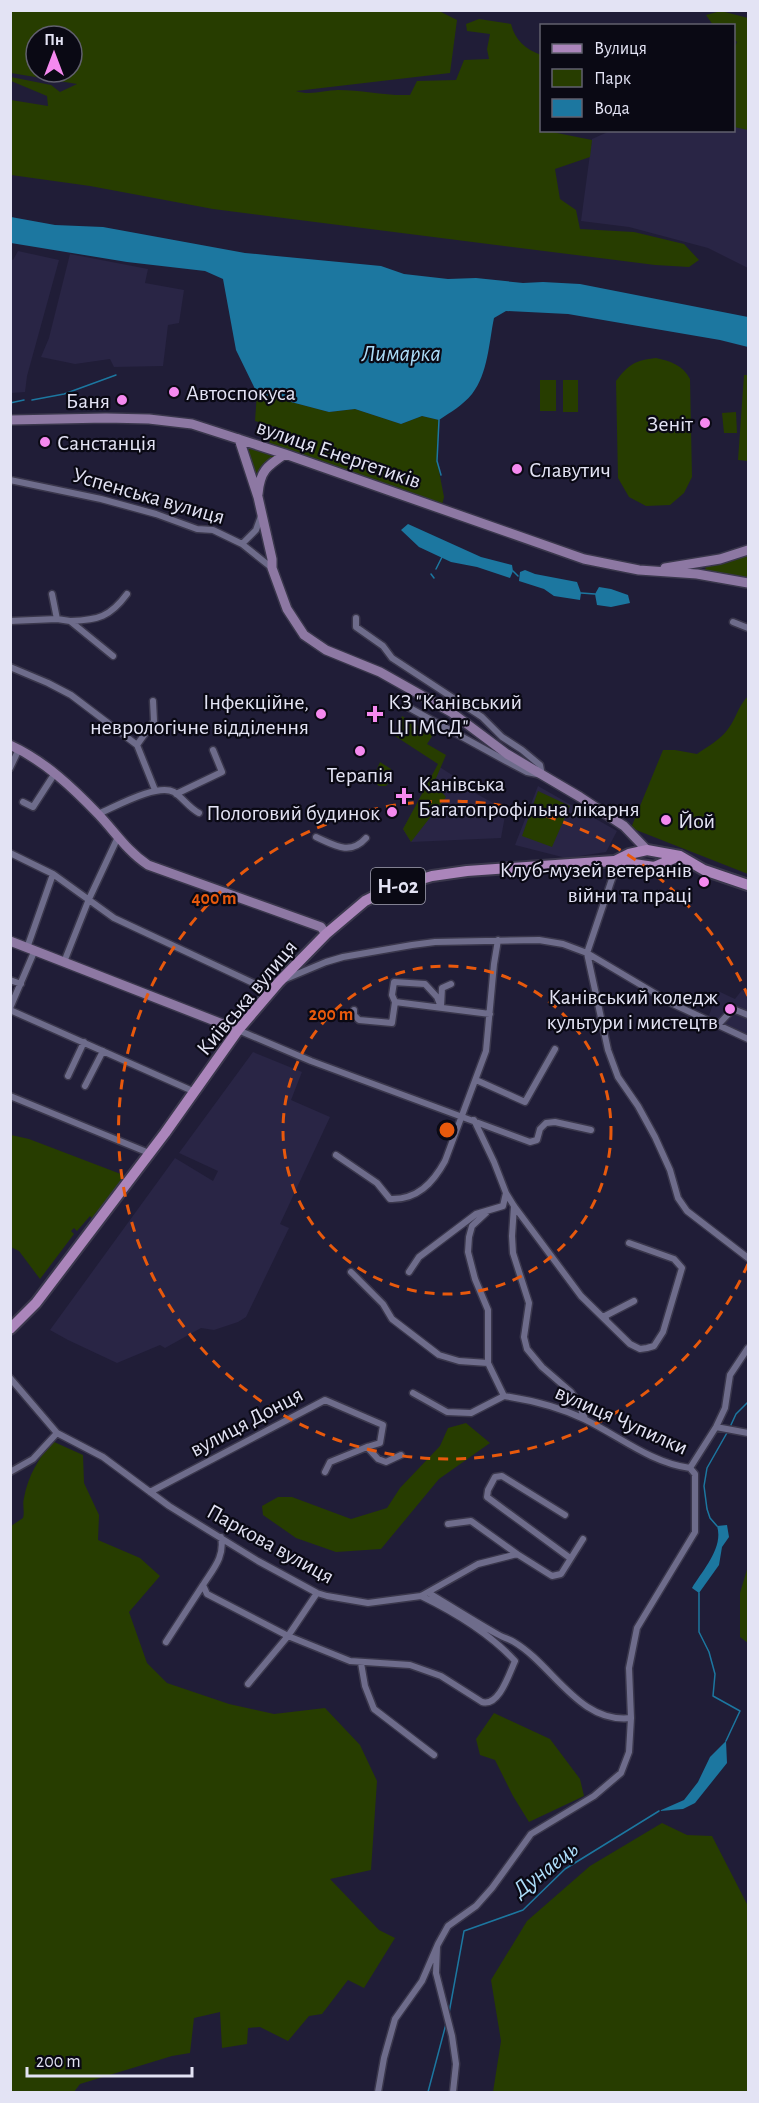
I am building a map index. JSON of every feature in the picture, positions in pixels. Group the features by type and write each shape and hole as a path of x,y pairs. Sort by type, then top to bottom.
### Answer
{"main road":[{"path":"647,850 680,856 704,870 748,885"},
{"name":"Київська вулиця","path":"614,861 629,854 647,850"},
{"name":"Київська вулиця","path":"10,1329 36,1303 195,1092 238,1030 279,982 326,934 375,895 432,876 467,871 614,861 654,867 677,857"}],"street":[{"name":"вулиця Енергетиків","path":"10,420 106,418 177,421 192,424 285,454 553,550 604,565 697,574 748,583"},
{"name":"Успенська вулиця","path":"239,439 258,496 272,568 287,609 304,635 326,651 380,672 451,712 507,754 624,826 647,850"},
{"path":"258,496 259,481 268,465 285,454"},
{"name":"Успенська вулиця","path":"10,480 98,498 156,514 197,529 218,532 242,544 256,530 261,516"},
{"path":"242,544 272,568"},
{"name":"вулиця Енергетиків","path":"648,570 720,559 748,550"},
{"path":"52,594 57,619"},
{"path":"10,621 57,619 87,621 104,617 117,608 127,594"},
{"path":"356,618 356,627 383,646 392,658 482,717 502,737 540,765 542,775 527,772 406,706"},
{"path":"70,621 113,656"},
{"path":"733,622 748,628"},
{"path":"10,667 48,682 71,695 137,744 154,790"},
{"path":"137,744 154,721 153,701"},
{"path":"10,768 15,747 30,754 98,814 136,857 148,865 321,927 326,934"},
{"path":"176,794 222,772 213,750"},
{"path":"23,802 33,807 55,774"},
{"path":"98,814 154,790 169,790 193,811 199,813"},
{"path":"63,962 118,837"},
{"path":"316,837 347,849 360,845 366,838"},
{"path":"10,853 53,874 114,918 266,988 270,993"},
{"path":"614,861 615,870 587,953 608,1050 618,1077 638,1106 663,1154 678,1198 687,1211 748,1258"},
{"path":"53,874 21,984 10,1009 195,1092"},
{"path":"336,1155 377,1182 390,1199 404,1199 422,1191 436,1178 445,1161 486,1051 498,940"},
{"path":"279,982 343,957 435,942 539,940 563,944 587,953 673,1005 748,1039"},
{"path":"10,941 311,1060 530,1142 537,1140 540,1129 546,1123 555,1122 591,1130"},
{"path":"10,980 21,984"},
{"path":"354,1010 354,1015 359,1020 392,1023 395,1002 392,995 394,982 425,984 437,996 441,1007"},
{"path":"441,1007 442,988 451,984"},
{"path":"395,1002 490,1014"},
{"path":"719,1024 733,1009 748,1015"},
{"path":"68,1076 84,1042"},
{"path":"476,1080 525,1102 555,1049"},
{"path":"85,1086 103,1051"},
{"path":"10,1096 149,1153"},
{"path":"474,1120 514,1206 581,1296 630,1344 640,1349 654,1346 663,1332 682,1268 674,1259 629,1243"},
{"path":"409,1272 419,1257 476,1214 503,1206 506,1193"},
{"path":"514,1206 513,1253 528,1303 524,1337 527,1349 542,1367 571,1392 585,1419"},
{"path":"413,1393 447,1412 471,1413 504,1396 488,1363 488,1310 475,1279 468,1252 472,1226 486,1212"},
{"path":"351,1272 383,1304 392,1318 439,1355 459,1362 488,1363"},
{"path":"603,1317 634,1301"},
{"path":"603,1317 608,1318 624,1334"},
{"path":"378,2092 384,2058 395,2019 422,1981 448,1926 476,1906 531,1834 594,1796 621,1773 629,1752 631,1718 628,1668 637,1628 695,1532 695,1474 690,1468 716,1427 724,1408 730,1375 748,1348"},
{"name":"Паркова вулиця","path":"10,1378 57,1433 103,1457 169,1506 258,1561 316,1593 368,1603 421,1596 478,1564 517,1554"},
{"name":"вулиця Чупилки","path":"504,1396 533,1400 585,1419 657,1458 675,1466 690,1468"},
{"name":"вулиця Донця","path":"150,1491 325,1400 383,1425 380,1443 367,1447"},
{"path":"716,1427 748,1433"},
{"path":"10,1472 33,1459 57,1433"},
{"path":"325,1473 330,1462 367,1447 378,1459 386,1462 400,1455"},
{"path":"565,1515 502,1476 495,1477 488,1490 487,1497 570,1558"},
{"path":"448,1524 471,1521 552,1576 561,1574 583,1539"},
{"path":"166,1642 222,1555 221,1537"},
{"path":"203,1585 207,1594 288,1636 350,1661 410,1665 441,1676 482,1702 488,1704 492,1702 515,1661 500,1645 436,1603 421,1596"},
{"path":"248,1684 288,1636 316,1593"},
{"path":"429,1593 496,1634 515,1642 548,1670 585,1707 622,1719 631,1718"},
{"path":"496,1634 500,1645"},
{"path":"361,1663 365,1686 374,1709 434,1755"},
{"path":"438,1944 436,1973 452,2036 456,2064 453,2092"}],"shaded area":[{"path":"735,124 748,127 748,268 708,248 629,227 581,221 592,139 608,132 735,132"},
{"path":"18,251 59,260 27,376 25,392 11,393 11,259 13,260"},
{"path":"70,254 148,269 145,283 184,290 179,323 168,325 163,366 114,367 110,359 75,364 41,357 49,338"},
{"path":"438,766 471,787 475,793 506,810 501,838 411,842 403,829"},
{"path":"538,786 617,831 606,852 566,858 515,845"},
{"name":"Канівський коледж культури і мистецтв","path":"742,990 748,994 748,1037 708,1018 718,991 735,999"},
{"path":"253,1052 302,1072 291,1100 330,1117 280,1224 289,1228 246,1317 214,1330 201,1328 165,1348 160,1345 117,1363 50,1330 175,1158 213,1181 218,1171 179,1153"}],"green space":[{"path":"437,10 457,20 450,73 296,91 307,93 338,90 410,95 417,81 456,80 464,60 489,59 487,49 490,34 467,31 466,24 479,19 511,24 515,35 522,43 540,55 540,132 552,132 592,140 590,157 555,169 560,199 576,210 580,229 634,232 684,244 699,260 689,267 655,265 213,209 90,186 11,175 11,100 48,106 47,96 11,81 11,77 24,80 24,84 51,85 60,92 77,84 84,84 84,24 24,24 24,75 11,73 11,11"},
{"path":"721,11 748,18 748,130 735,127 735,46 737,42 735,24 712,24 706,15"},
{"path":"656,358 676,364 690,379 692,477 684,493 670,505 646,506 629,497 618,478 616,381 633,364"},
{"path":"744,375 748,375 748,461 738,460"},
{"path":"540,380 556,380 556,411 540,411"},
{"path":"563,380 578,380 578,412 563,412"},
{"path":"257,393 329,412 355,409 401,424 422,416 439,420 437,461 444,497 442,505 269,443 275,427 255,421"},
{"path":"736,412 737,433 724,433 722,413"},
{"path":"250,446 276,455 257,480 246,448"},
{"path":"748,554 748,578 707,573 705,570 706,566"},
{"path":"748,696 748,874 631,828 663,750 697,754 725,733"},
{"path":"402,716 433,735 427,744 446,755 434,783 446,797 411,842 403,829 438,764 395,736"},
{"path":"380,762 391,769 391,778 386,786 379,786 372,780"},
{"path":"538,791 570,806 552,847 522,836"},
{"path":"11,1135 29,1139 126,1176 93,1219 90,1216 77,1231 74,1228 71,1231 74,1234 40,1279 19,1251 11,1247"},
{"path":"466,1423 490,1443 439,1479 381,1549 336,1552 296,1538 263,1515 262,1506 278,1497 292,1497 351,1519 387,1508 400,1488 440,1446 448,1428"},
{"path":"52,1441 83,1455 84,1483 99,1515 98,1540 140,1558 160,1576 129,1612 147,1663 167,1683 229,1704 274,1714 325,1708 360,1745 377,1781 371,1870 330,1879 379,1930 395,1938 364,1988 348,1980 322,2014 309,2016 288,2041 260,2027 248,2028 247,2044 222,2048 220,2012 194,2018 190,2053 172,2056 80,2084 74,2092 11,2092 11,1526 23,1518 23,1501 28,1482 38,1461"},
{"path":"748,1566 748,1643 740,1637 740,1593"},
{"path":"494,1713 550,1739 580,1779 584,1796 529,1822 495,1760 480,1755 476,1739"},
{"path":"662,1823 687,1835 712,1836 748,1906 748,2092 493,2092 501,2041 491,1980 527,1921 590,1866"}],"water":[{"name":"Лимарка","path":"11,217 55,225 103,227 245,253 381,266 404,274 448,279 476,278 523,283 580,284 748,317 748,347 720,340 568,314 506,311 494,318 487,358 477,386 465,402 439,420 422,416 401,424 355,409 329,412 257,393 236,350 223,279 205,271 127,262 11,243"},
{"path":"408,524 481,557 512,565 513,571 510,578 477,567 451,562 419,547 401,530"},
{"path":"525,570 577,582 581,593 580,600 554,596 544,589 519,581 520,572"},
{"path":"599,587 628,595 630,603 611,607 597,605 595,594"},
{"path":"727,1525 729,1537 722,1547 719,1565 699,1593 692,1588 715,1551 717,1526"},
{"path":"726,1741 727,1763 695,1803 683,1809 659,1811 684,1800 698,1782 710,1757"}],"waterway":[{"path":"32,400 64,394 116,375"},
{"path":"10,403 24,400"},
{"path":"439,420 437,461 441,475"},
{"path":"436,569 442,557"},
{"path":"513,571 518,576"},
{"path":"431,574 434,578"},
{"path":"581,593 595,594"},
{"name":"Дунаець","path":"730,1427 736,1414 748,1402"},
{"name":"Дунаець","path":"717,1526 710,1518 707,1509 704,1486 707,1468 728,1431"},
{"name":"Дунаець","path":"699,1593 699,1632 709,1652 715,1674 713,1696 740,1711 726,1741"},
{"name":"Дунаець","path":"449,2013 464,1931 523,1910 565,1869 659,1811"},
{"name":"Дунаець","path":"428,2092 446,2024"}],"place":[{"name":"Автоспокуса","path":"174,392"},
{"name":"Баня","path":"122,400"},
{"name":"Зеніт","path":"705,423"},
{"name":"Санстанція","path":"45,442"},
{"name":"Славутич","path":"517,469"},
{"name":"Інфекційне, неврологічне відділення","path":"321,714"},
{"name":"КЗ \"Канівський ЦПМСД\"","path":"375,714"},
{"name":"Терапія","path":"360,751"},
{"name":"Канівська Багатопрофільна лікарня","path":"404,796"},
{"name":"Пологовий будинок","path":"392,812"},
{"name":"Йой","path":"666,820"},
{"name":"Клуб-музей ветеранів війни та праці","path":"704,882"},
{"name":"Канівський коледж культури і мистецтв","path":"730,1009"}]}
